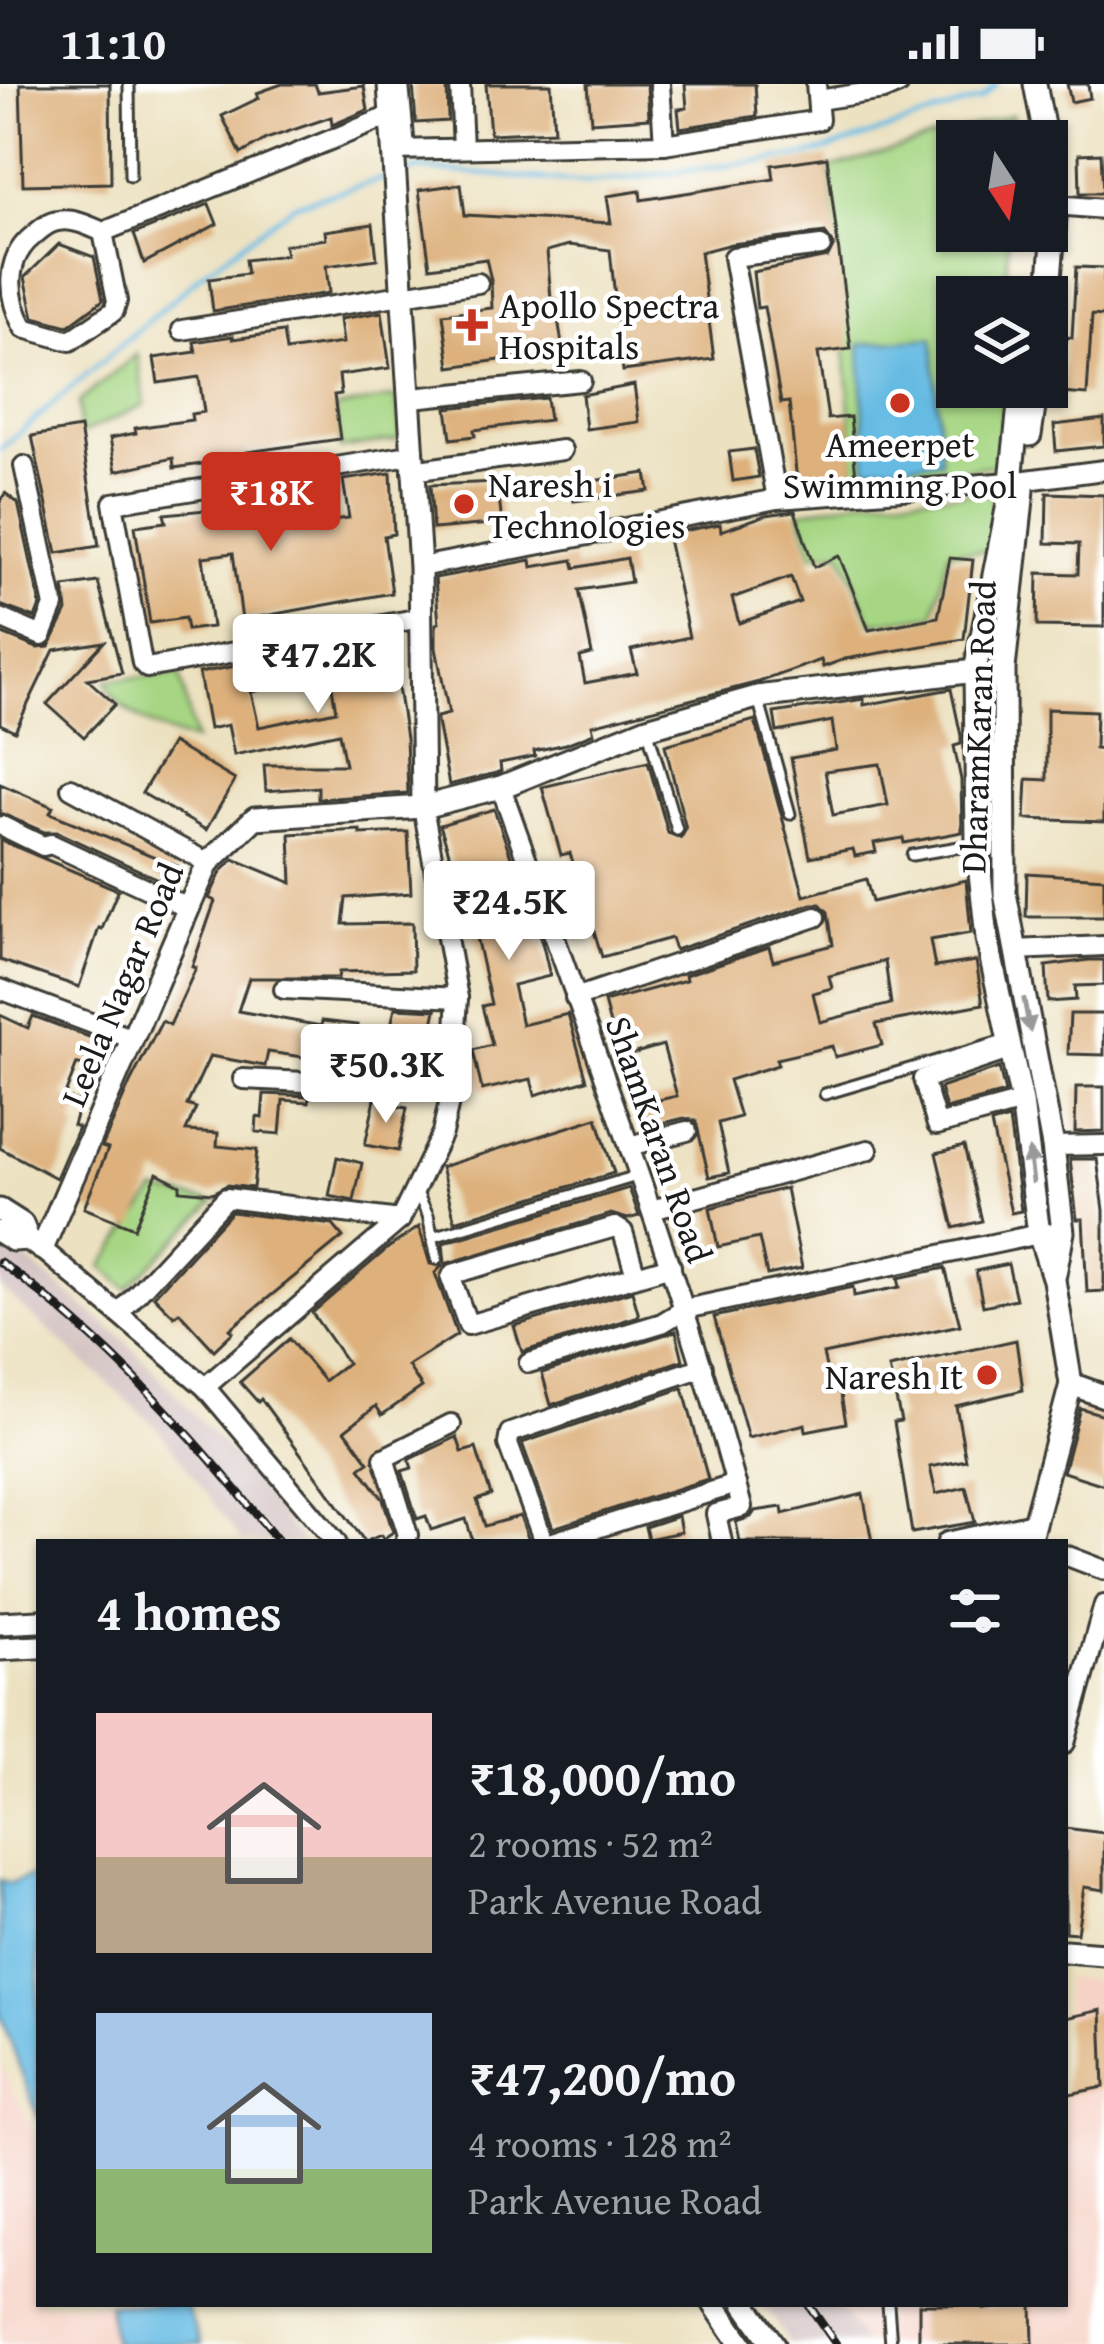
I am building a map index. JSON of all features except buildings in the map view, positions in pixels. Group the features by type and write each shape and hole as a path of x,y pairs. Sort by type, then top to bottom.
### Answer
{"street":[{"path":"388,84 400,149"},
{"path":"205,1387 400,1220 442,1132 452,1089 458,998 424,807 420,567 398,216 399,84"},
{"path":"460,84 464,148"},
{"path":"660,84 664,144"},
{"path":"400,149 664,144 819,120 817,92 884,90 899,84"},
{"path":"103,232 117,301 114,311 70,341 25,328 17,314 12,269 18,247 56,221 103,232 392,115"},
{"path":"1068,206 1104,209"},
{"path":"777,499 733,257 821,246"},
{"path":"182,330 478,283"},
{"path":"412,398 581,381"},
{"name":"DharamKaran Road","path":"1020,408 1004,669 1005,893 1053,1146 1063,1232 1054,1280"},
{"name":"DharamKaran Road","path":"1033,408 975,671 977,844 980,896 1022,1102 1039,1234 1054,1280 1071,1384"},
{"path":"421,618 147,668 142,663 112,503 411,463 562,450"},
{"path":"0,618 42,637 54,607 24,466"},
{"path":"420,567 777,499 1017,482 1104,470"},
{"name":"Leela Nagar Road","path":"35,1244 133,1039 208,863 255,818 424,807 501,788 647,728 758,697 975,671"},
{"path":"71,788 208,863"},
{"name":"ShamKaran Road","path":"501,788 640,1174 736,1484"},
{"path":"2,826 188,908"},
{"path":"575,998 816,916"},
{"path":"1015,950 1104,946"},
{"path":"284,988 458,998"},
{"path":"0,989 133,1039"},
{"path":"1008,1045 923,1079 937,1126 1022,1102"},
{"path":"243,1079 452,1089"},
{"path":"629,1146 687,1131"},
{"path":"1053,1146 1104,1145"},
{"path":"652,1210 868,1150"},
{"path":"120,1312 226,1198 400,1220"},
{"path":"0,1210 22,1224 35,1244 205,1387 333,1539"},
{"path":"636,1276 623,1232 615,1227 451,1278 468,1325 671,1266"},
{"path":"0,1232 35,1244"},
{"name":"ShamKaran Road","path":"685,1309 1063,1232"},
{"path":"529,1364 662,1323 685,1309"},
{"path":"548,1539 508,1444 510,1433 703,1367"},
{"path":"997,1539 1031,1537 1071,1384 1104,1396"},
{"path":"407,1539 383,1458 451,1424"},
{"path":"559,1539 736,1484 742,1507 716,1514 721,1539"},
{"path":"1068,1556 1104,1570"},
{"path":"1068,1732 1104,1605"},
{"path":"0,1622 36,1622"},
{"path":"0,1648 36,1647"},
{"path":"1082,1681 1104,1686"},
{"path":"1068,1951 1104,1954"},
{"path":"716,2307 741,2344"},
{"path":"747,2307 772,2344"}],"lane":[{"path":"129,84 130,176"},
{"path":"758,697 790,814"},
{"path":"647,728 676,830"},
{"path":"912,855 977,844"},
{"path":"825,1094 1008,1045"},
{"path":"433,1237 640,1174"},
{"path":"415,1189 428,1215 437,1259"},
{"path":"888,2307 891,2344"}],"shaded area":[{"path":"0,1238 127,1342 244,1468 300,1539 241,1539 157,1427 0,1287"},
{"path":"1068,1978 1104,1982 1104,2344 864,2344 839,2307 1068,2307"},
{"path":"0,2064 36,2139 36,2307 110,2307 126,2344 0,2344"},
{"path":"765,2307 839,2307 864,2344 790,2344"}],"green space":[{"path":"936,137 936,252 1007,252 1007,276 936,276 936,408 1002,408 1000,465 856,482 830,168"},
{"path":"137,354 145,404 79,435 79,402"},
{"path":"396,397 402,439 340,449 336,408"},
{"path":"991,492 1000,552 949,551 934,615 872,623 841,551 813,554 799,512 868,498"},
{"path":"180,674 195,741 129,711 107,680"},
{"path":"156,1191 214,1202 127,1289 102,1266"}],"water":[{"name":"Ameerpet Swimming Pool","path":"933,338 941,461 866,467 860,344"},
{"path":"36,1875 36,2112 0,2014 0,1880 11,1883"},
{"path":"108,2307 186,2307 201,2344 113,2344"}],"waterway":[{"path":"403,174 418,169 589,183 810,155 981,99 997,84"},
{"path":"0,450 208,269 296,204 386,178"}],"railway":[{"path":"0,1262 77,1324 149,1393 277,1539"},
{"path":"810,2307 836,2344"}],"place":[{"name":"Apollo Spectra Hospitals","path":"472,325"},
{"name":"Ameerpet Swimming Pool","path":"900,403"},
{"name":"Naresh i Technologies","path":"464,504"},
{"name":"Naresh It","path":"987,1375"}]}
